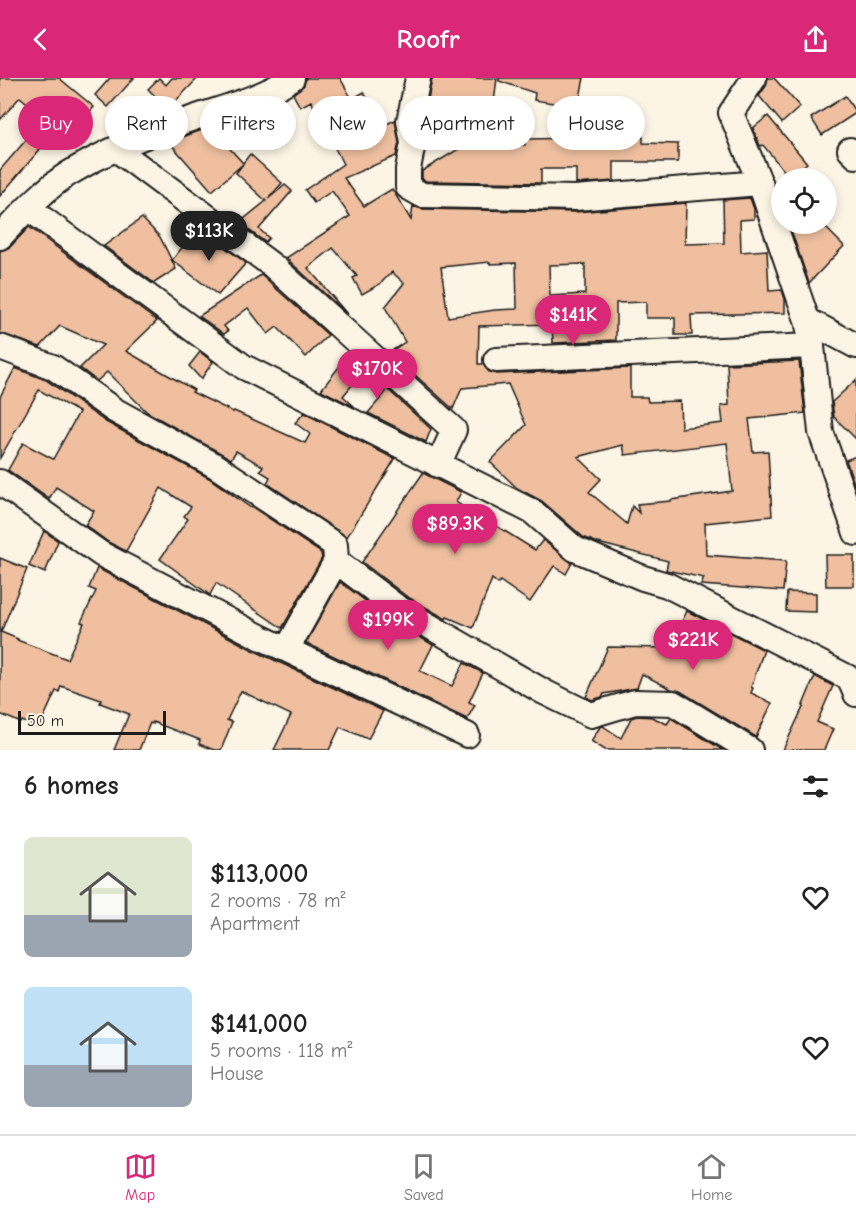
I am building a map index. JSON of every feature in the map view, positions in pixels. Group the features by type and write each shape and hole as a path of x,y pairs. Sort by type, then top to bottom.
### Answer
{"street":[{"path":"418,78 410,121 413,143 408,169 408,187 422,195 575,198 760,183"},
{"path":"754,78 731,113 760,183 807,320 821,432 856,533"},
{"path":"188,120 278,82"},
{"path":"0,237 28,208 66,175 114,150"},
{"path":"117,150 273,266 454,430 438,465"},
{"path":"28,208 244,368 533,512 575,549 643,578 667,585 849,678 856,694"},
{"path":"807,320 856,346"},
{"path":"496,360 812,346"},
{"path":"0,347 53,367 114,410 216,466 335,545 336,561 287,649"},
{"path":"0,482 101,554 262,638 467,735"},
{"path":"336,561 398,608 534,686 591,715 635,702 673,703 750,750"}],"building":[{"path":"0,78 59,78 81,96 18,96 18,99 0,120"},
{"path":"110,78 134,78 118,96 105,96 105,104 95,95"},
{"path":"159,78 166,85 172,78 198,78 181,96 155,96 148,89"},
{"path":"306,78 340,78 350,96 308,96 308,103 300,107 293,94 304,85"},
{"path":"432,78 497,78 495,96 429,96"},
{"path":"499,78 584,78 580,96 547,96 547,102 535,100 535,93 499,81"},
{"path":"768,78 774,78 800,107 782,123 759,96"},
{"path":"845,96 856,113 822,135 811,118"},
{"path":"768,116 807,163 801,168 782,168 763,145 760,146 753,128"},
{"path":"395,120 399,143 396,156 344,178 364,206 392,189 411,220 413,206 422,209 575,212 686,203 685,244 724,243 723,200 750,198 754,209 754,219 740,220 741,252 767,250 769,291 782,290 785,299 785,313 691,315 692,335 675,335 675,318 646,318 646,302 616,303 616,340 553,343 552,324 479,326 478,364 483,364 489,372 497,374 630,368 630,397 647,397 648,402 680,401 681,428 723,423 721,406 729,405 727,364 799,361 805,413 749,419 753,452 768,451 772,516 705,523 706,555 786,561 783,591 701,585 704,578 666,570 668,561 583,537 542,501 517,488 490,462 526,425 508,384 462,388 453,409 396,358 398,357 393,350 405,342 385,307 404,283 392,272 380,284 362,294 353,278 357,276 333,248 308,268 348,315 286,258 350,216 332,191 314,203 305,190 343,164 336,150 387,150 387,124","holes":["490,262 490,264 516,263 517,309 448,317 441,267","585,264 585,294 550,296 549,265","727,443 732,491 637,504 639,513 632,506 627,524 589,492 601,479 578,457 623,445 625,455"]},
{"path":"200,131 200,150 231,150 243,163 250,154 282,183 268,199 285,185 292,191 259,229 269,238 265,242 239,223 266,201 236,173 243,164 212,191 176,150 188,150 188,135"},
{"path":"535,139 547,139 547,150 645,150 645,143 678,144 678,162 614,162 614,181 576,184 576,169 541,169 541,183 426,181 422,179 422,171 457,150 535,150"},
{"path":"18,149 39,150 0,196 0,170"},
{"path":"142,218 160,237 176,269 154,283 104,246"},
{"path":"29,227 157,321 126,351 194,390 192,392 305,443 310,434 295,423 304,413 395,459 347,537 267,483 270,477 260,471 263,466 236,451 231,459 147,412 107,372 97,381 80,368 103,345 60,326 40,347 0,333 0,251 10,247"},
{"path":"200,229 246,263 218,295 172,260"},
{"path":"792,234 832,234 844,246 809,283"},
{"path":"261,275 328,335 306,357 277,327 268,334 248,308 224,326 228,331 224,334 199,316"},
{"path":"200,352 213,362 201,379 189,366"},
{"path":"349,354 431,429 426,442 368,413 386,392 363,372 343,396 355,407 321,390"},
{"path":"15,368 46,380 106,422 209,478 321,553 322,558 282,628 216,583 210,595 160,559 188,519 184,516 191,507 161,488 126,551 108,542 85,525 94,511 56,487 49,499 8,470 23,443 53,459 79,412 39,390 0,458 0,397"},
{"path":"856,380 856,439 834,417 832,402"},
{"path":"856,456 856,489 846,460"},
{"path":"423,473 461,492 456,502 493,528 495,525 535,550 543,540 572,563 566,574 554,566 530,602 500,581 498,584 492,579 473,628 447,617 446,619 406,596 362,562"},
{"path":"44,531 58,541 45,573 29,566"},
{"path":"825,555 854,555 854,586 826,586"},
{"path":"0,558 27,569 1,632 17,640 67,659 96,591 89,588 97,568 255,651 383,711 368,739 340,727 329,750 274,750 291,715 241,691 227,720 232,722 221,750 214,750 199,744 200,740 153,722 153,724 150,723 139,750 114,750 129,714 100,703 101,700 61,686 59,692 56,691 39,728 22,721 21,723 0,714"},
{"path":"340,582 390,619 433,645 420,671 452,686 464,663 483,673 469,702 475,705 467,719 306,643"},
{"path":"787,592 816,593 816,612 786,611"},
{"path":"687,611 764,650 751,693 772,703 756,737 680,691 671,689 642,674 637,688 604,694 592,700 586,697 608,647 669,648"},
{"path":"815,676 833,686 817,722 833,729 824,750 783,750 804,705"},
{"path":"652,717 667,724 671,718 723,750 605,750 591,741 603,726 621,738 631,718"}]}
